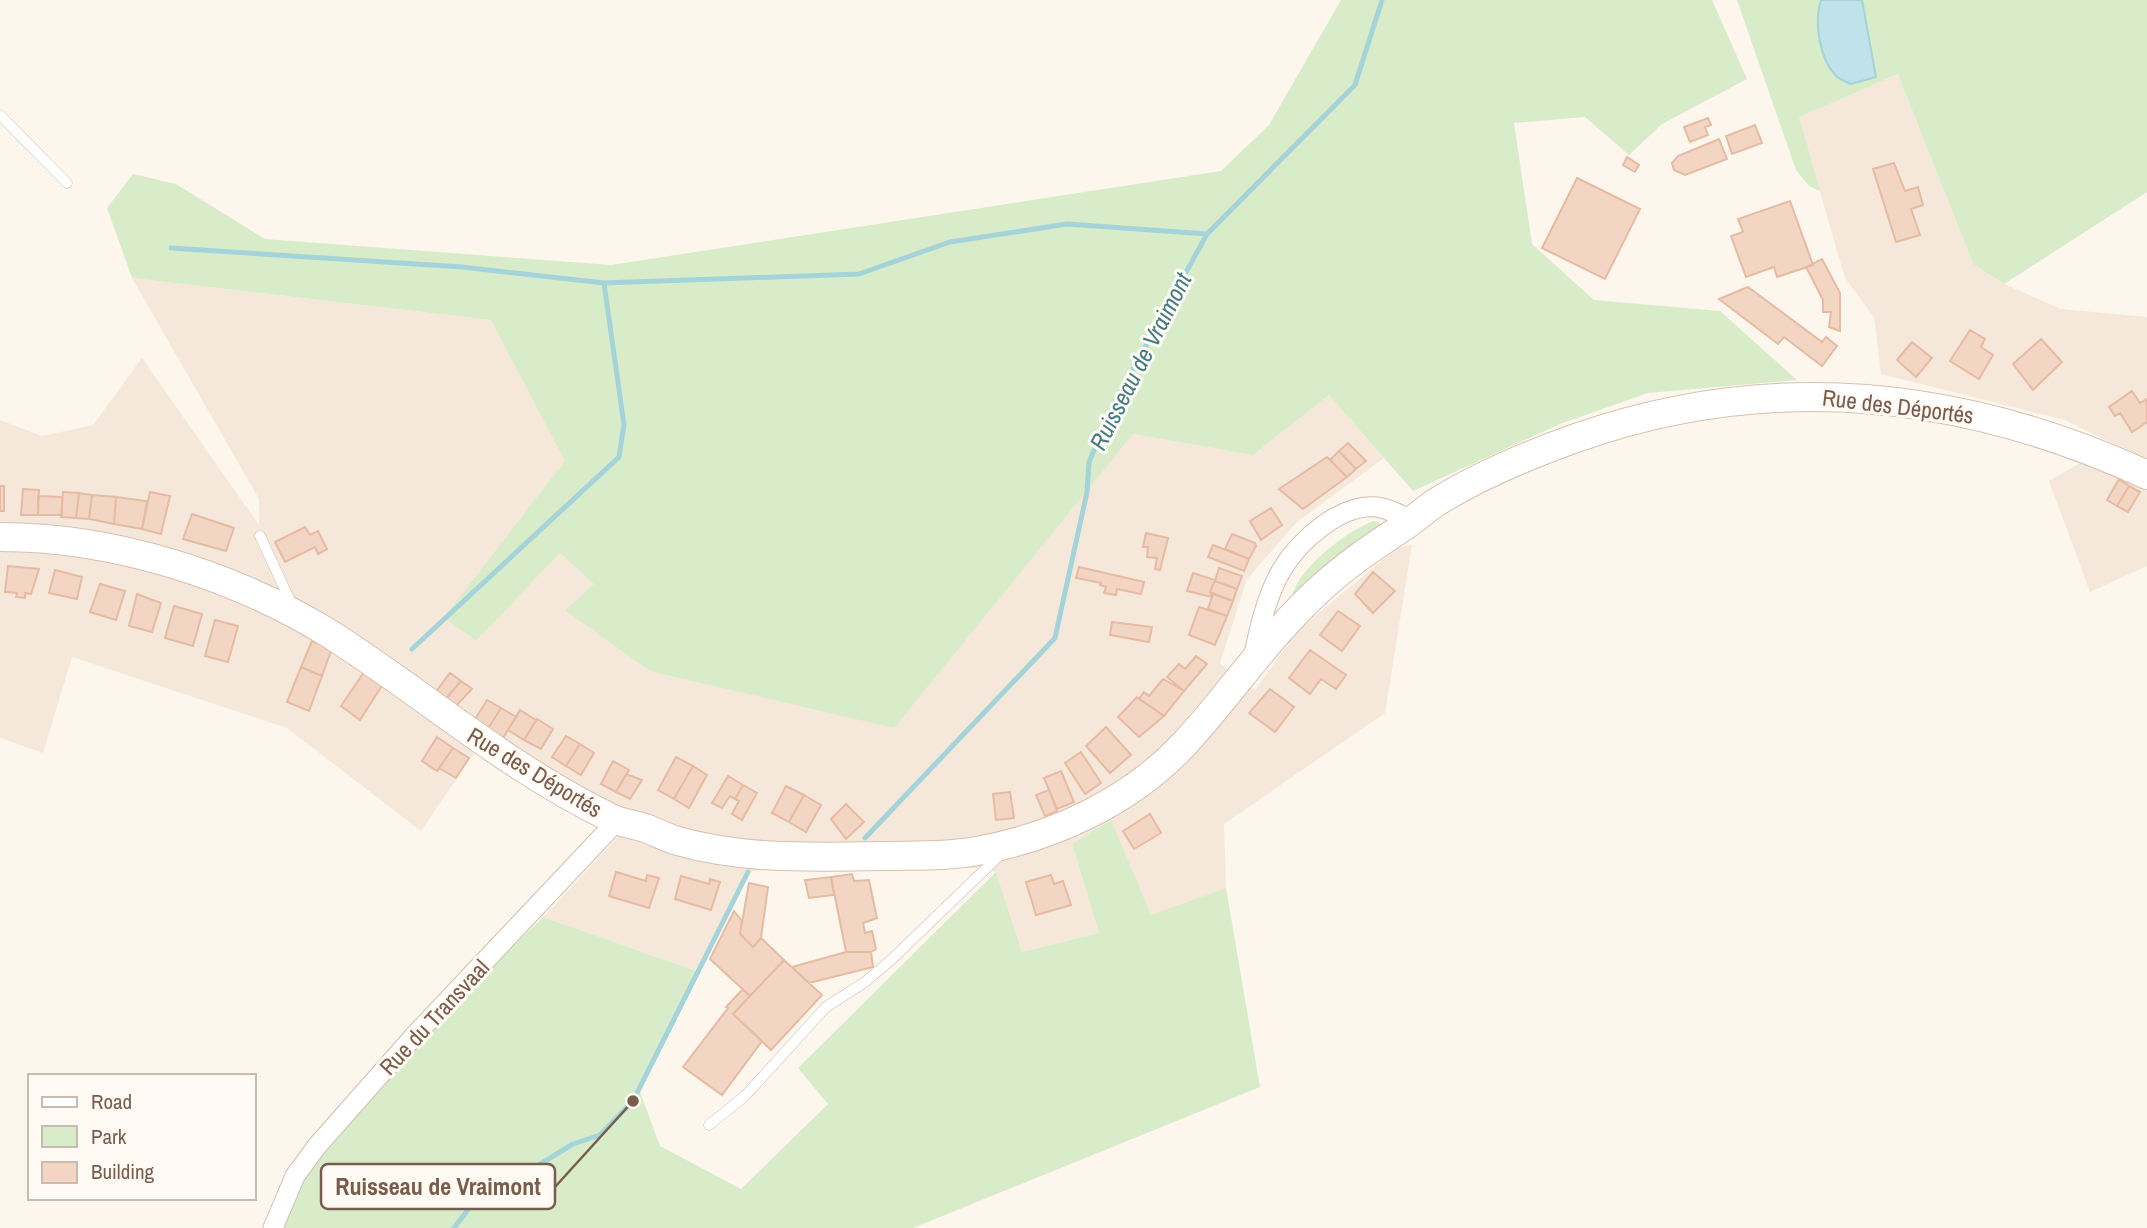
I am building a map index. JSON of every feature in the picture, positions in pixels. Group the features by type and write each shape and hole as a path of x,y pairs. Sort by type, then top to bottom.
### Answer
{"street":[{"name":"Rue des Déportés","path":"0,537 22,537 133,553 177,564 223,581 330,635 551,786 617,821 639,826 678,841 782,857 928,855 970,852 1012,844 1083,818 1130,790 1184,745 1253,661 1320,588 1364,551 1437,502 1533,453 1608,427 1676,409 1748,399 1849,396 1965,411 2064,439 2147,475"},
{"name":"Rue des Déportés","path":"1253,661 1267,604 1282,570 1314,533 1353,509 1375,507 1396,512 1412,521"},
{"name":"Rue du Transvaal","path":"273,1228 295,1176 317,1146 415,1035 617,821"}],"lane":[{"path":"0,116 67,183"},
{"path":"260,536 290,595 296,616"},
{"path":"709,1125 746,1096 826,1007 865,982 891,960 1012,844"}],"shaded area":[{"path":"1898,74 1973,264 2004,284 2061,309 2147,317 2147,460 2065,420 1881,374 1874,317 1845,278 1798,117"},
{"path":"132,278 491,320 566,461 445,616 476,641 560,553 595,584 565,610 893,728 1133,434 1253,455 1329,395 1384,458 1297,522 1247,579 1220,663 1255,690 1298,630 1398,547 1412,545 1385,713 1224,824 1226,888 1151,916 1111,821 1072,844 1099,933 1022,952 996,872 984,868 799,866 747,872 696,971 543,917 637,817 597,802 495,739 472,756 421,831 287,728 72,657 43,753 0,738 0,420 42,436 93,425 142,358 259,525 259,499"},
{"path":"2082,462 2147,491 2147,566 2090,592 2049,481"}],"green space":[{"path":"1341,0 1712,0 1747,79 1662,124 1629,155 1585,117 1514,123 1532,244 1594,300 1720,311 1797,380 1648,393 1560,424 1413,491 1329,395 1253,455 1133,434 894,728 650,671 565,610 594,584 560,553 476,641 444,617 565,461 491,320 132,278 107,208 133,174 176,184 265,239 611,265 1221,171 1269,125"},
{"path":"1737,0 2147,0 2147,192 2004,284 1973,264 1898,74 1799,117 1820,191 1809,186 1796,170"},
{"path":"1374,521 1380,523 1379,527 1292,597 1303,574 1325,552 1351,532"},
{"path":"1111,820 1151,915 1226,888 1260,1087 913,1228 283,1228 305,1176 461,997 543,917 696,971 639,1089 660,1146 741,1189 828,1104 798,1068 996,872 1022,952 1099,933 1072,844"}],"water":[{"path":"1821,0 1862,0 1876,77 1851,84 1837,77 1830,68 1822,50 1818,29"}],"building":[{"path":"1708,118 1711,125 1705,127 1708,135 1690,142 1684,127"},
{"path":"1755,125 1762,143 1732,154 1726,136"},
{"path":"1719,139 1727,159 1685,175 1674,170 1672,163 1678,156"},
{"path":"1627,157 1639,165 1635,172 1623,165"},
{"path":"1894,163 1905,191 1918,187 1923,205 1911,209 1920,235 1896,242 1873,169"},
{"path":"1577,178 1640,209 1605,279 1542,248"},
{"path":"1790,201 1813,265 1777,277 1774,267 1746,277 1731,236 1743,232 1738,219"},
{"path":"1822,259 1840,293 1840,331 1829,327 1831,312 1823,312 1823,300 1806,267"},
{"path":"1748,287 1822,342 1826,337 1837,346 1822,366 1784,337 1778,344 1719,299"},
{"path":"1970,330 1985,339 1981,347 1993,355 1979,379 1950,361"},
{"path":"2041,339 2062,362 2033,390 2013,364"},
{"path":"1912,342 1932,358 1916,377 1897,360"},
{"path":"2132,391 2140,403 2147,399 2147,422 2132,432 2120,413 2115,416 2109,407"},
{"path":"1348,443 1366,461 1356,469 1339,451"},
{"path":"1339,451 1356,469 1347,477 1330,460"},
{"path":"1327,457 1347,477 1303,509 1279,489"},
{"path":"2119,479 2129,486 2117,506 2107,500"},
{"path":"0,486 4,486 4,511 0,511"},
{"path":"2129,486 2140,492 2128,512 2117,506"},
{"path":"23,489 39,490 38,515 21,515"},
{"path":"63,492 79,493 76,518 61,517"},
{"path":"150,492 170,496 161,534 142,529"},
{"path":"79,493 92,495 89,519 76,518"},
{"path":"92,495 116,497 114,524 89,519"},
{"path":"38,496 62,497 62,515 38,515"},
{"path":"116,497 147,501 142,529 114,524"},
{"path":"1271,508 1282,525 1261,540 1250,521"},
{"path":"192,514 234,528 226,551 183,539"},
{"path":"305,527 310,535 318,531 327,549 318,554 315,547 285,562 275,542"},
{"path":"1146,533 1168,538 1160,570 1155,569 1157,558 1147,557 1148,547 1143,547"},
{"path":"1232,534 1255,543 1249,559 1225,549"},
{"path":"1213,545 1249,559 1244,571 1208,557"},
{"path":"8,566 39,569 31,594 25,593 25,598 16,597 17,593 5,592"},
{"path":"1079,567 1144,582 1141,594 1117,589 1116,595 1104,593 1106,587 1100,585 1101,583 1076,578"},
{"path":"1219,568 1242,576 1237,589 1215,581"},
{"path":"55,570 82,577 77,599 49,593"},
{"path":"1373,572 1395,591 1373,613 1355,594"},
{"path":"1193,573 1215,580 1210,592 1212,597 1187,591"},
{"path":"1215,581 1237,589 1233,601 1210,592"},
{"path":"100,584 125,591 116,620 90,612"},
{"path":"137,594 161,603 152,632 129,626"},
{"path":"1213,594 1233,601 1227,616 1208,609"},
{"path":"174,606 202,614 193,646 165,638"},
{"path":"1199,607 1227,616 1215,645 1189,635"},
{"path":"1338,611 1360,626 1342,651 1320,635"},
{"path":"215,620 238,626 228,662 205,656"},
{"path":"1112,622 1152,627 1149,642 1110,635"},
{"path":"312,641 332,648 322,676 301,667"},
{"path":"1310,650 1346,675 1336,689 1321,679 1310,694 1289,678"},
{"path":"1196,656 1207,664 1184,691 1167,677 1179,664 1185,669"},
{"path":"301,667 322,676 309,711 287,702"},
{"path":"364,672 383,684 360,720 341,706"},
{"path":"450,673 461,681 445,700 435,693"},
{"path":"1163,679 1184,691 1164,716 1139,699 1144,692 1149,696"},
{"path":"461,681 472,689 455,707 445,700"},
{"path":"1270,689 1294,707 1275,732 1249,713"},
{"path":"1137,697 1164,716 1139,737 1118,717"},
{"path":"487,700 501,708 487,730 474,721"},
{"path":"501,708 516,717 503,738 487,730"},
{"path":"520,710 536,720 524,740 508,730"},
{"path":"537,719 553,729 541,749 524,740"},
{"path":"1106,727 1131,755 1110,773 1086,746"},
{"path":"566,736 580,744 566,766 552,757"},
{"path":"437,737 453,748 437,771 422,761"},
{"path":"580,744 594,753 581,775 566,766"},
{"path":"453,748 469,758 456,778 439,768"},
{"path":"1081,752 1101,783 1085,794 1065,763"},
{"path":"676,757 693,766 674,799 658,790"},
{"path":"613,761 629,770 616,792 601,784"},
{"path":"693,766 707,775 689,808 674,799"},
{"path":"1061,771 1074,802 1057,809 1044,778"},
{"path":"626,774 642,780 630,799 616,792"},
{"path":"728,776 743,785 735,799 730,796 722,808 712,803"},
{"path":"743,785 757,793 742,820 732,814 739,801 735,799"},
{"path":"786,786 804,795 789,822 772,813"},
{"path":"1049,790 1057,811 1045,816 1036,795"},
{"path":"1010,792 1014,818 996,820 993,794"},
{"path":"804,795 821,805 806,832 789,822"},
{"path":"846,804 864,822 846,839 831,819"},
{"path":"1150,814 1161,833 1134,849 1123,831"},
{"path":"616,872 646,881 647,875 659,878 649,908 609,896"},
{"path":"852,874 854,881 869,880 877,918 863,923 865,933 872,931 876,949 871,952 846,952 831,877"},
{"path":"1051,875 1054,884 1063,881 1071,905 1036,915 1026,882"},
{"path":"681,876 709,884 710,879 720,882 711,910 675,899"},
{"path":"831,877 834,895 809,898 805,880"},
{"path":"749,883 768,887 761,938 753,947 740,934"},
{"path":"734,911 742,921 740,934 753,947 761,938 784,960 750,996 710,959"},
{"path":"846,952 871,952 873,967 809,983 792,967"},
{"path":"784,960 822,995 771,1050 733,1014"},
{"path":"743,989 750,996 733,1014 762,1041 722,1095 683,1067 728,1008 726,1007"}],"waterway":[{"name":"Ruisseau de Vraimont","path":"865,838 1055,638 1087,492 1089,462 1114,404 1207,234 1355,85 1382,0"},
{"path":"171,248 462,267 604,283 859,274 950,242 1067,224 1207,234"},
{"path":"412,649 619,457 624,425 604,283"},
{"name":"Ruisseau de Vraimont","path":"454,1228 470,1207 573,1144 600,1135 633,1101 748,872"}],"place":[{"name":"Ruisseau de Vraimont","path":"633,1101"}]}
